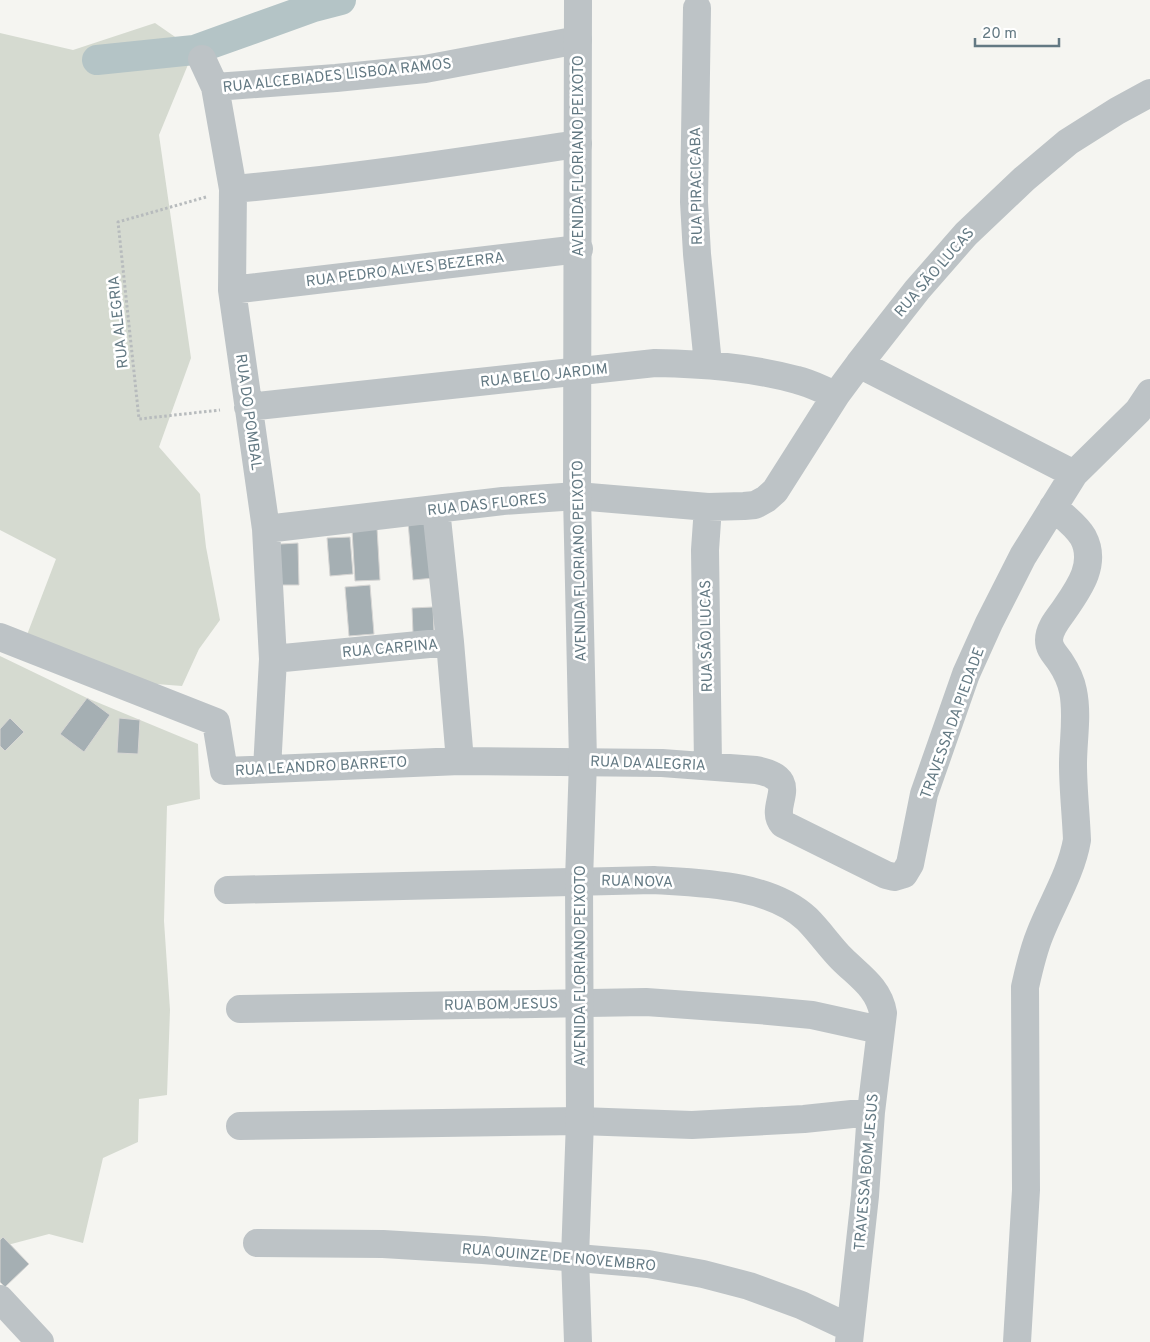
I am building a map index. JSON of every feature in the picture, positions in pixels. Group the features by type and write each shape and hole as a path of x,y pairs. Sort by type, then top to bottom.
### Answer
{"street":[{"name":"AVENIDA FLORIANO PEIXOTO","path":"578,0 577,496 582,761 579,880 580,1121 575,1257 578,1342"},
{"name":"RUA PIRACICABA","path":"697,8 694,202 708,364"},
{"name":"RUA ALCEBIADES LISBOA RAMOS","path":"215,87 425,69 578,40"},
{"name":"RUA DO POMBAL","path":"202,59 215,87 233,189 232,290 266,529 273,659 267,769"},
{"name":"RUA SÃO LUCAS","path":"766,499 784,479 836,395 859,364 917,290 966,234 1024,179 1068,142 1150,93"},
{"path":"233,189 294,184 578,144"},
{"name":"RUA PEDRO ALVES BEZERRA","path":"232,290 578,249"},
{"name":"RUA BELO JARDIM","path":"248,407 655,363 708,364 740,368 798,380 836,395"},
{"path":"859,364 1074,474"},
{"name":"TRAVESSA DA PIEDADE","path":"789,828 886,875 894,877 904,874 910,864 924,794 966,674 1023,556 1074,474 1138,411 1150,393"},
{"name":"RUA DAS FLORES","path":"266,529 503,500 577,496 708,507 755,505 766,499"},
{"name":"RUA SÃO LUCAS","path":"708,507 705,550 708,765"},
{"path":"1017,1342 1026,1190 1025,987 1032,956 1040,933 1057,898 1075,852 1077,840 1073,763 1075,713 1073,693 1068,676 1050,647 1049,640 1054,624 1086,575 1089,562 1083,537 1054,507"},
{"path":"436,509 450,642"},
{"name":"RUA LEANDRO BARRETO","path":"0,637 216,722 224,771 460,760"},
{"name":"RUA CARPINA","path":"273,659 450,642 460,760"},
{"name":"RUA DA ALEGRIA","path":"460,760 708,765 769,772 781,784 782,793 779,817 783,824 789,828"},
{"name":"RUA NOVA","path":"228,890 579,880 654,880 714,884 763,895 786,904 806,918 842,959 868,982 881,1002"},
{"name":"RUA BOM JESUS","path":"240,1009 646,1002 812,1015 880,1030"},
{"name":"TRAVESSA BOM JESUS","path":"849,1335 865,1196 871,1112 883,1013 881,1002"},
{"path":"240,1126 580,1121 648,1125 692,1125 804,1119 871,1112"},
{"name":"RUA QUINZE DE NOVEMBRO","path":"257,1243 383,1244 483,1250 648,1264 703,1274 750,1286 801,1305 849,1335"},
{"path":"0,1299 40,1342"}],"path":[{"name":"RUA ALEGRIA","path":"233,189 118,222 139,420 248,407"}],"shaded area":[{"path":"155,23 194,50 159,135 191,358 159,447 200,494 206,547 220,620 199,649 182,686 91,679 25,640 56,559 0,530 0,33 73,50"},
{"path":"0,656 87,698 198,744 200,799 167,806 164,921 170,1010 167,1095 139,1099 138,1142 103,1158 83,1243 49,1234 0,1247"}],"building":[{"path":"429,520 434,578 413,580 408,522"},
{"path":"377,528 380,580 355,581 352,530"},
{"path":"350,537 353,574 330,576 327,538"},
{"path":"298,543 299,585 281,585 280,544"},
{"path":"370,585 374,634 349,636 345,587"},
{"path":"433,607 434,632 413,633 412,608"},
{"path":"87,698 110,715 84,752 60,734"},
{"path":"10,718 24,732 5,751 0,746 0,729"},
{"path":"119,718 140,720 138,754 117,753"},
{"path":"3,1237 29,1264 5,1287 0,1282 0,1240"}],"waterway":[{"path":"97,60 194,50 314,7 341,0"}]}
